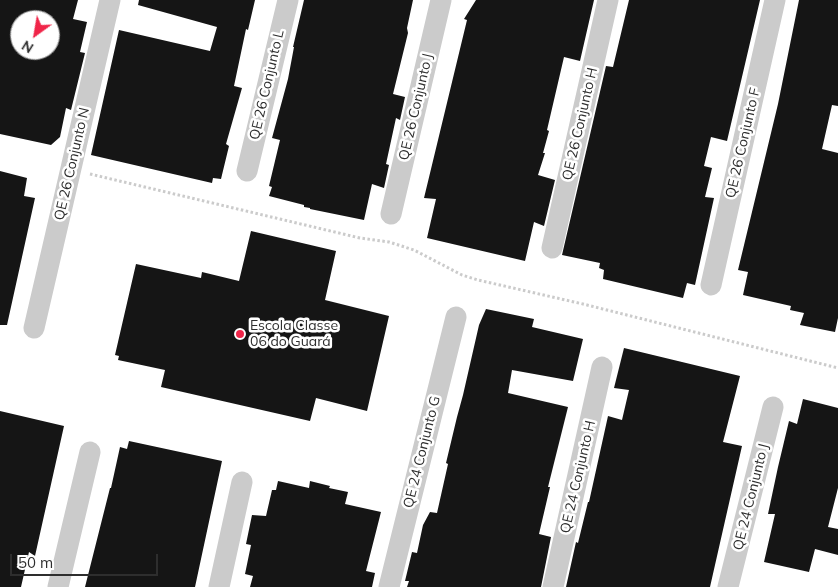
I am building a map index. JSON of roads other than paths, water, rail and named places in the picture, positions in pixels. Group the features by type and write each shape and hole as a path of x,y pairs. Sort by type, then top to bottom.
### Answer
{"street":[{"name":"QE 26 Conjunto N","path":"34,328 110,0"},
{"name":"QE 26 Conjunto L","path":"247,171 288,0"},
{"name":"QE 26 Conjunto J","path":"391,214 441,0"},
{"name":"QE 26 Conjunto H","path":"552,248 608,0"},
{"name":"QE 26 Conjunto F","path":"712,285 775,0"},
{"name":"QE 24 Conjunto G","path":"389,587 456,317"},
{"name":"QE 24 Conjunto H","path":"553,587 602,367"},
{"name":"QE 24 Conjunto J","path":"728,587 773,407"},
{"path":"58,587 90,452"},
{"path":"219,587 242,482"}],"place":[{"name":"Escola Classe 06 do Guará","path":"240,334"}]}
